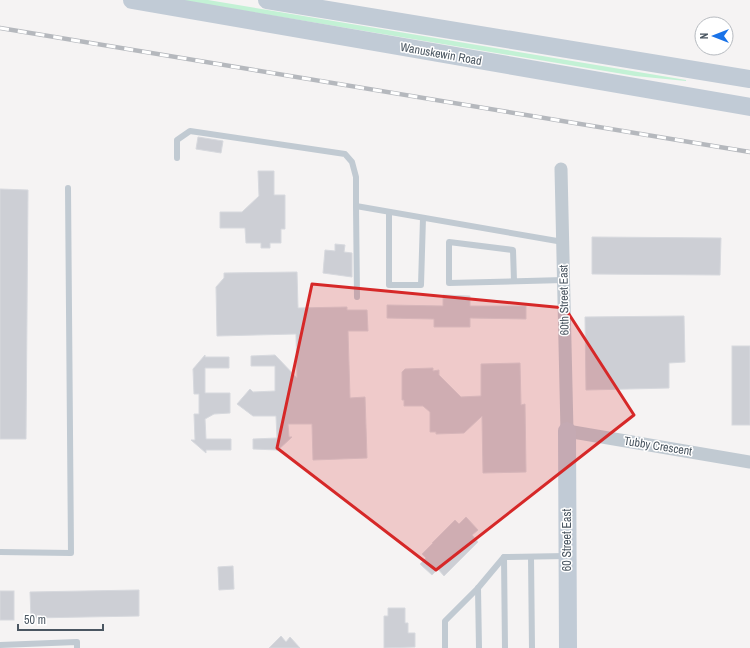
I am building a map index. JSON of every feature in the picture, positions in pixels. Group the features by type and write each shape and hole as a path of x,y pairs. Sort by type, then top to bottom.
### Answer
{"main road":[{"name":"Wanuskewin Road","path":"132,0 750,107"},
{"name":"Wanuskewin Road","path":"267,0 750,79"},
{"name":"60 Street East","path":"566,431 568,648"}],"street":[{"name":"60th Street East","path":"561,169 566,431"},
{"name":"Tubby Crescent","path":"566,431 750,462"}],"lane":[{"path":"177,158 177,140 190,131 346,154 352,162 356,177 357,298"},
{"path":"0,552 71,553 68,188"},
{"path":"356,206 563,242"},
{"path":"389,212 389,285 421,285 423,218"},
{"path":"514,281 513,250 449,242 450,283 564,280"},
{"path":"531,556 532,648"},
{"path":"445,648 445,621 478,588 504,557 568,556"},
{"path":"504,557 505,648"},
{"path":"478,588 479,648"},
{"path":"0,645 77,642 78,648"}],"highlighted area":[{"path":"312,284 565,308 634,415 436,570 277,448"}],"green space":[{"path":"179,0 208,0 686,81 635,76"}],"building":[{"path":"198,137 223,141 221,153 196,149"},
{"path":"258,171 274,171 274,195 285,195 285,229 281,229 281,243 270,243 270,248 261,248 261,243 246,243 245,228 220,228 220,212 242,212 259,196"},
{"path":"0,189 28,190 26,439 0,439"},
{"path":"592,237 721,238 720,275 592,274"},
{"path":"335,244 345,245 344,252 352,253 352,277 323,273 325,250 335,251"},
{"path":"297,272 298,308 347,307 347,310 367,310 368,331 348,331 350,398 365,397 367,458 313,460 312,424 288,424 289,437 292,437 277,451 253,449 253,439 277,438 276,416 253,416 237,404 250,389 253,392 275,391 275,366 251,366 251,356 275,355 297,378 296,334 217,336 216,287 224,278 224,273"},
{"path":"443,295 470,296 470,306 526,306 526,319 470,318 470,327 434,327 434,319 387,318 387,305 443,306"},
{"path":"684,316 685,362 669,363 669,388 586,390 585,317"},
{"path":"732,346 750,346 750,425 732,425"},
{"path":"205,355 205,357 229,357 229,368 205,368 205,393 230,393 230,413 214,414 205,419 206,439 231,439 231,450 206,450 206,453 191,440 195,440 194,414 199,414 199,394 194,394 193,369"},
{"path":"520,363 521,405 525,404 526,472 483,473 482,416 464,433 436,434 436,432 430,432 430,412 423,406 404,406 404,400 402,400 402,372 405,369 433,368 433,371 439,370 439,375 461,397 481,396 481,364"},
{"path":"466,517 478,530 472,535 478,542 444,576 438,569 432,575 420,564 426,558 422,554 455,520 459,524"},
{"path":"233,566 234,589 219,590 218,567"},
{"path":"139,590 139,616 31,618 30,592"},
{"path":"0,591 14,591 14,620 0,620"},
{"path":"388,608 405,608 405,623 408,623 408,633 415,633 415,647 384,648 384,616 388,616"},
{"path":"281,636 286,642 290,637 300,648 269,648"}],"railway":[{"path":"0,28 750,152"}]}
